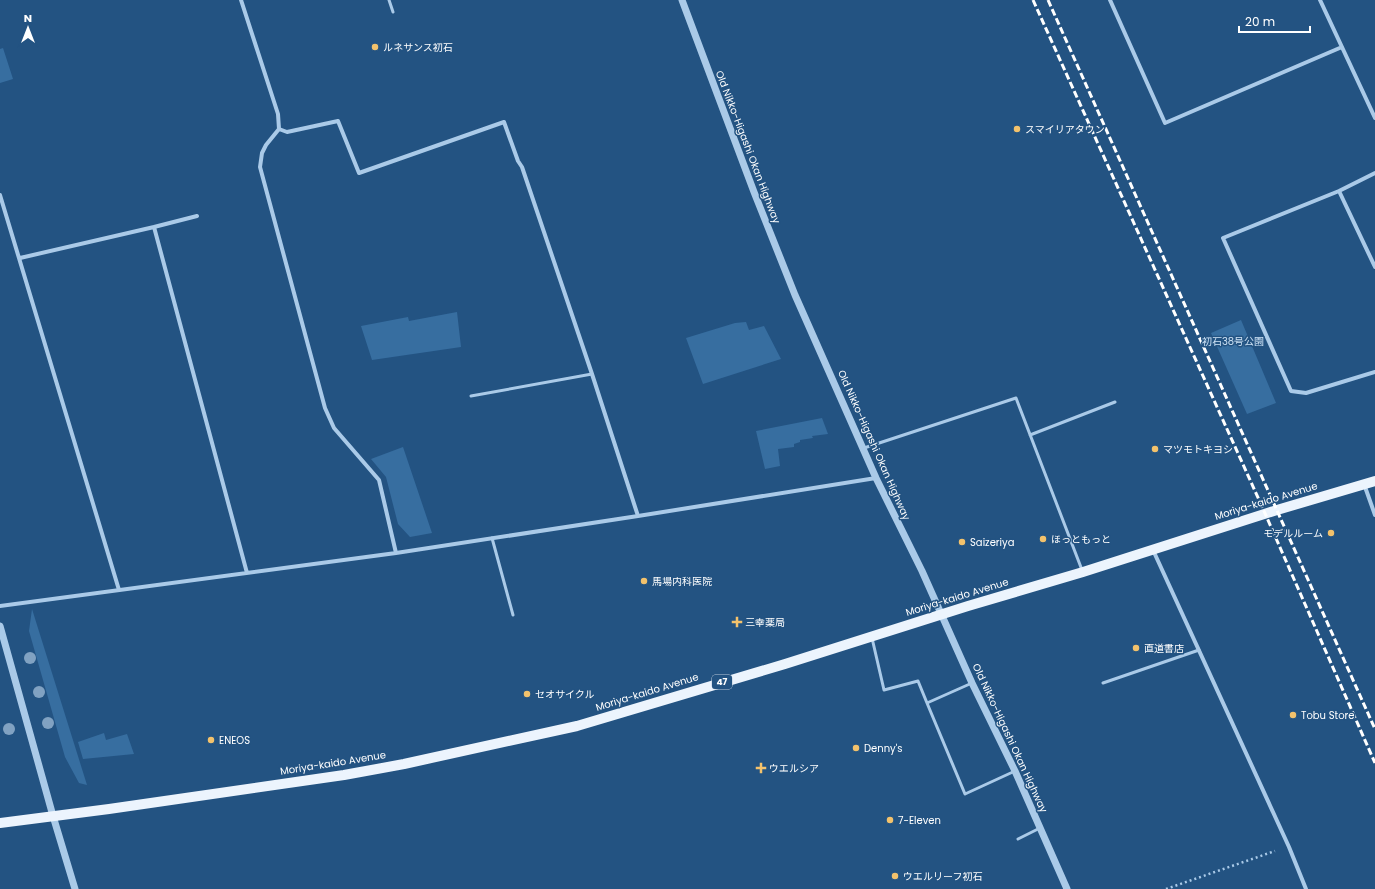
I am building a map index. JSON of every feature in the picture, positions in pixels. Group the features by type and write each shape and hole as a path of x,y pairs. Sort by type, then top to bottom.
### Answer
{"main road":[{"name":"Moriya-kaido Avenue","path":"0,823 328,777 404,764 577,726 1083,572 1375,481"}],"street":[{"path":"241,0 278,114 280,129 266,145 262,153 260,167 325,408 334,428 379,480 396,553"},
{"name":"Old Nikko-Higashi Okan Highway","path":"682,0 754,192 795,295 876,478 942,614 972,683 1015,771 1066,889"},
{"path":"1110,0 1165,123 1342,47"},
{"path":"1320,0 1375,118"},
{"path":"280,129 287,132 338,120 359,173 504,122 518,161 522,167 638,516"},
{"path":"1375,173 1339,190 1223,238 1290,391 1306,393 1375,372"},
{"path":"1339,190 1375,267"},
{"path":"0,195 120,590"},
{"path":"20,258 197,216"},
{"path":"154,226 247,573"},
{"path":"0,606 396,553 876,478"},
{"path":"1364,484 1375,515"},
{"path":"1153,550 1289,847 1306,889"},
{"path":"0,626 75,889"}],"lane":[{"path":"389,0 393,12"},
{"path":"471,396 592,374"},
{"path":"864,448 1016,398 1083,572"},
{"path":"1030,435 1115,402"},
{"path":"492,538 513,614"},
{"path":"871,637 884,690 918,681 965,794 1015,771"},
{"path":"1103,683 1199,650"},
{"path":"927,703 972,683"},
{"path":"1018,839 1040,828"}],"path":[{"path":"1166,889 1289,847"}],"green space":[{"path":"3,48 13,79 0,83 0,49"},
{"path":"457,312 461,347 372,360 361,326 408,317 409,321"},
{"name":"初石38号公園","path":"1241,320 1276,403 1247,414 1211,333"},
{"path":"746,322 749,330 764,326 781,359 703,384 686,338 735,323"},
{"path":"822,418 828,434 812,436 813,438 800,440 800,442 794,444 794,447 778,449 780,466 765,469 756,431"},
{"path":"403,447 432,533 410,537 398,524 386,477 371,459"},
{"path":"32,609 87,785 79,783 65,757 29,631"},
{"path":"104,733 106,740 127,734 134,754 83,759 78,742"}],"railway":[{"path":"1033,0 1260,502 1375,763"},
{"path":"1048,0 1375,729"}],"place":[{"name":"ルネサンス初石","path":"375,47"},
{"name":"スマイリアタウン","path":"1017,129"},
{"name":"マツモトキヨシ","path":"1155,449"},
{"name":"モデルルーム","path":"1331,533"},
{"name":"ほっともっと","path":"1043,539"},
{"name":"Saizeriya","path":"962,542"},
{"name":"馬場内科医院","path":"644,581"},
{"name":"三幸薬局","path":"737,622"},
{"name":"直道書店","path":"1136,648"},
{"name":"セオサイクル","path":"527,694"},
{"name":"Tobu Store","path":"1293,715"},
{"name":"ENEOS","path":"211,740"},
{"name":"Denny's","path":"856,748"},
{"name":"ウエルシア","path":"761,768"},
{"name":"7-Eleven","path":"890,820"},
{"name":"ウエルリーフ初石","path":"895,876"}]}
